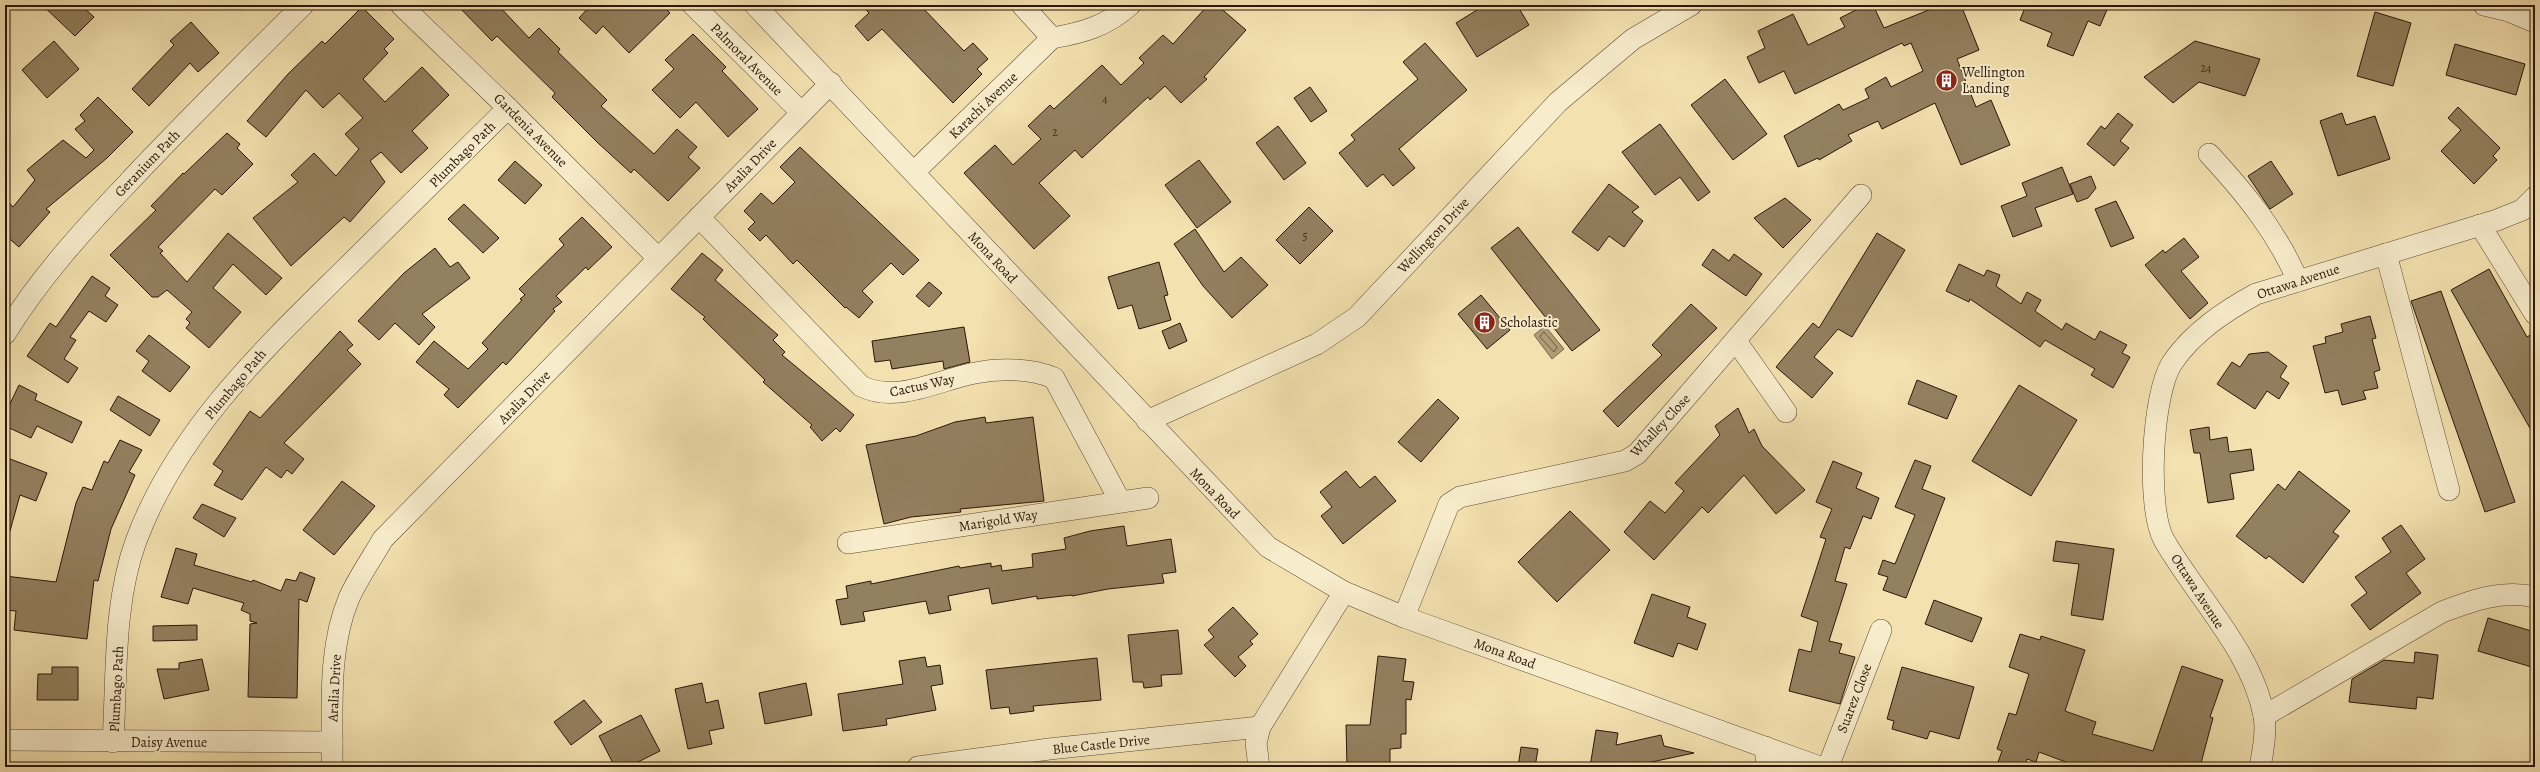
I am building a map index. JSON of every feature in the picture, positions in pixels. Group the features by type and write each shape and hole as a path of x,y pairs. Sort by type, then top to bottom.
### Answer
{"street":[{"name":"Geranium Path","path":"5,334 26,300 89,223 170,138 303,5"},
{"name":"Gardenia Avenue","path":"401,5 508,108 658,258"},
{"name":"Palmoral Avenue","path":"693,5 801,112"},
{"name":"Mona Road","path":"755,5 831,83 1147,421 1268,548 1344,592 1404,617 1820,767"},
{"path":"1022,5 1052,38 1084,32 1116,18 1130,5"},
{"name":"Wellington Drive","path":"1147,421 1317,344 1356,316 1558,102 1633,39 1690,5"},
{"path":"2484,5 2509,11 2535,22"},
{"name":"Karachi Avenue","path":"914,172 1052,38"},
{"name":"Aralia Drive","path":"332,767 334,662 341,624 350,597 383,539 831,83"},
{"name":"Plumbago Path","path":"114,742 120,606 136,542 157,492 186,442 263,350 508,108"},
{"path":"2209,154 2262,214 2285,250 2298,281"},
{"name":"Whalley Close","path":"1404,617 1449,504 1460,497 1625,462 1637,454 1861,195"},
{"name":"Ottawa Avenue","path":"2260,767 2263,753 2264,716 2248,667 2163,539 2156,511 2152,475 2156,423 2161,397 2172,363 2220,314 2256,294 2480,225 2522,210 2535,197"},
{"name":"Cactus Way","path":"699,217 861,386 875,393 895,394 976,372 1004,370 1040,372 1054,378 1120,501"},
{"path":"2480,225 2535,314"},
{"path":"2386,254 2449,490"},
{"path":"1736,341 1786,412"},
{"name":"Marigold Way","path":"848,543 1148,498"},
{"path":"1259,767 1256,743 1260,727 1344,592"},
{"path":"2264,716 2442,612 2470,602 2497,595 2535,597"},
{"name":"Suarez Close","path":"1828,767 1881,630"},
{"name":"Blue Castle Drive","path":"918,767 1049,749 1260,727"},
{"name":"Daisy Avenue","path":"5,740 114,742 332,742"},
{"path":"1765,747 1767,767"}],"water":[{"path":"1545,326 1564,349 1552,359 1534,335"}],"building":[{"path":"42,5 81,5 94,17 75,36"},
{"path":"457,5 498,5 529,38 539,28 560,49 558,52 607,100 601,106 654,154 677,129 697,147 688,157 700,168 668,201 634,169 631,173 598,143 552,97 555,93 497,36 492,41"},
{"path":"591,5 662,5 670,13 629,53 603,26 596,34 579,18"},
{"path":"862,5 920,5 964,51 973,43 988,59 977,69 982,74 953,103 882,29 868,41 855,26 869,13"},
{"path":"1208,5 1217,5 1246,30 1204,77 1207,79 1181,103 1165,86 1150,100 1148,97 1082,158 1075,150 1039,183 1070,216 1034,249 964,173 995,145 1013,165 1041,139 1028,126 1050,105 1054,109 1102,65 1121,85 1144,63 1139,58 1163,35 1173,44"},
{"path":"1485,5 1517,5 1529,25 1477,57 1456,23"},
{"path":"1866,5 1873,5 1884,28 1941,5 1961,5 1979,50 1957,59 1976,107 1991,100 2010,145 1961,165 1935,103 1882,129 1878,121 1848,135 1852,141 1819,160 1818,158 1798,167 1784,136 1839,104 1843,110 1869,98 1865,89 1886,77 1891,87 1923,71 1911,43 1904,46 1902,43 1795,94 1784,71 1759,83 1747,57 1765,48 1758,31 1793,14 1808,45 1845,27 1840,18"},
{"path":"2026,5 2109,5 2100,26 2088,21 2073,56 2047,46 2052,33 2020,20"},
{"path":"362,7 394,39 384,49 388,53 363,79 385,102 422,67 449,95 412,131 428,148 401,173 381,152 370,161 385,182 350,222 344,217 291,266 253,218 298,182 291,175 314,153 336,176 359,149 345,134 363,118 339,93 323,108 306,90 266,137 247,121 288,74 322,41 325,44"},
{"path":"2375,12 2411,23 2393,86 2357,76"},
{"path":"191,22 219,53 198,72 190,63 149,106 132,89 174,45 170,41"},
{"path":"693,34 726,67 722,71 758,109 728,137 696,102 680,118 652,90 674,69 665,60"},
{"path":"54,41 79,69 47,98 22,70"},
{"path":"2195,41 2260,59 2245,96 2199,82 2173,103 2144,77"},
{"path":"1425,43 1467,90 1399,149 1415,168 1393,186 1383,174 1367,187 1339,153 1355,140 1351,135 1418,79 1403,62"},
{"path":"2455,44 2525,64 2516,95 2446,75"},
{"path":"1725,79 1767,134 1733,160 1691,105"},
{"path":"1310,87 1327,111 1311,122 1294,98"},
{"path":"98,97 133,132 107,158 46,209 50,212 19,247 5,235 5,198 13,207 35,180 27,170 63,140 86,158 94,150 75,129 85,121 80,115"},
{"path":"2458,107 2500,148 2493,156 2497,160 2474,184 2441,151 2461,130 2448,118"},
{"path":"2118,113 2133,125 2120,141 2129,148 2114,166 2087,144 2101,126 2105,129"},
{"path":"2342,113 2346,125 2375,116 2390,159 2338,176 2320,121"},
{"path":"1660,124 1710,192 1698,201 1680,177 1655,195 1622,152"},
{"path":"1278,126 1306,163 1284,180 1256,143"},
{"path":"227,133 240,144 237,148 253,164 222,195 215,189 158,247 163,251 160,253 187,282 228,233 282,278 266,295 233,264 213,288 241,312 209,348 186,328 190,323 186,319 192,312 167,290 158,297 152,297 110,255 156,210 151,206 183,173 184,174"},
{"path":"800,147 919,260 903,275 891,263 862,291 873,302 859,318 846,307 845,308 797,260 793,264 766,235 760,241 748,229 755,222 744,211 761,193 773,204 795,182 780,167"},
{"path":"1199,160 1231,202 1197,228 1165,185"},
{"path":"515,161 542,185 525,204 498,180"},
{"path":"2271,161 2293,194 2270,209 2248,176"},
{"path":"2062,167 2073,194 2035,208 2042,226 2013,237 2001,206 2027,196 2022,183"},
{"path":"2091,176 2096,188 2088,198 2077,202 2070,184"},
{"path":"1609,184 1639,207 1632,212 1643,221 1624,247 1609,236 1598,251 1572,232"},
{"path":"1785,198 1811,220 1783,248 1754,218"},
{"path":"2116,201 2134,238 2111,247 2095,209"},
{"path":"464,204 499,238 483,253 448,219"},
{"path":"1309,207 1333,231 1300,264 1276,240"},
{"path":"582,217 612,247 588,270 586,267 556,296 562,302 553,309 555,311 506,365 503,362 458,408 444,395 449,389 416,362 434,341 468,369 488,349 482,343 522,300 520,299 525,295 519,289 564,245 559,239"},
{"path":"1518,227 1600,330 1572,351 1491,248"},
{"path":"1195,229 1224,272 1241,257 1268,285 1232,318 1203,286 1174,244"},
{"path":"1877,233 1905,250 1852,337 1838,329 1814,357 1833,373 1812,398 1776,367 1813,323 1819,328"},
{"path":"2184,238 2199,257 2181,271 2208,303 2190,319 2145,265 2163,250 2165,253"},
{"path":"435,248 450,267 458,262 470,278 422,314 435,327 419,345 395,323 379,340 358,321 404,273"},
{"path":"1713,249 1729,261 1734,254 1762,274 1746,296 1702,265"},
{"path":"702,253 723,270 715,280 778,335 773,340 785,352 782,355 854,415 840,432 836,428 822,441 810,427 812,425 763,382 765,380 703,319 705,317 671,289"},
{"path":"1159,262 1168,295 1164,296 1171,320 1139,329 1132,305 1118,309 1108,277"},
{"path":"1959,264 1984,276 1987,270 2000,275 1996,286 2021,304 2027,292 2041,300 2035,311 2062,330 2066,323 2095,340 2100,331 2127,345 2122,353 2130,357 2113,388 2091,375 2095,369 2045,340 2040,347 1970,299 1969,302 1946,291"},
{"path":"2489,269 2527,337 2535,332 2535,437 2451,290"},
{"path":"92,276 110,288 105,296 118,305 106,322 89,311 70,337 76,340 64,359 78,368 68,383 27,356 50,323 56,327"},
{"path":"929,282 942,293 929,307 916,296"},
{"path":"2441,291 2515,502 2485,512 2411,301"},
{"name":"Scholastic","path":"1481,295 1510,330 1487,349 1458,314"},
{"path":"1691,304 1717,328 1618,427 1603,411 1662,355 1652,345"},
{"path":"2370,316 2376,338 2372,339 2380,370 2374,372 2378,388 2363,391 2366,399 2342,405 2338,390 2325,393 2313,346 2326,343 2325,337 2343,332 2341,324"},
{"path":"1180,323 1187,341 1169,349 1162,331"},
{"path":"964,327 970,362 944,369 943,361 892,369 890,360 875,362 872,341"},
{"path":"340,331 353,345 347,350 361,364 284,443 304,459 292,474 287,470 281,478 266,467 242,500 214,485 223,471 213,464 250,411 260,418"},
{"path":"149,335 190,367 170,392 142,371 149,361 136,351"},
{"path":"2268,352 2287,366 2280,377 2289,383 2279,399 2267,391 2255,409 2217,384 2232,362 2240,367 2249,354"},
{"path":"1917,380 1957,396 1947,419 1908,404"},
{"path":"19,385 37,394 35,400 82,422 72,443 37,426 31,438 5,426 5,414"},
{"path":"2019,385 2077,420 2031,496 1972,461"},
{"path":"118,396 160,420 150,436 110,410"},
{"path":"1438,399 1459,418 1421,462 1398,442"},
{"path":"1738,408 1749,433 1754,429 1762,446 1805,490 1776,514 1744,475 1708,513 1702,507 1654,560 1624,532 1650,501 1665,513 1684,491 1675,483 1720,435 1715,426"},
{"path":"985,417 986,423 1033,417 1044,501 960,509 961,512 911,517 884,524 866,445 916,436 955,422"},
{"path":"2209,427 2210,440 2227,437 2229,452 2251,449 2254,470 2230,474 2234,499 2208,503 2200,453 2194,453 2190,430"},
{"path":"120,440 142,450 129,472 135,475 111,529 98,581 94,580 87,639 14,630 16,611 5,610 5,576 56,582 76,503 83,487 92,490 104,461 108,463"},
{"path":"5,457 47,473 36,501 20,495 10,531 5,531"},
{"path":"1915,460 1931,466 1922,489 1945,498 1906,598 1883,590 1888,577 1878,574 1883,560 1895,564 1915,515 1895,507"},
{"path":"1833,461 1862,473 1856,488 1879,498 1871,519 1863,516 1850,549 1845,547 1835,581 1847,584 1829,641 1842,644 1839,653 1855,657 1840,704 1789,691 1799,649 1811,652 1818,622 1801,616 1826,539 1820,537 1832,509 1816,502"},
{"path":"1346,471 1360,488 1375,476 1396,501 1343,544 1321,516 1332,507 1320,492"},
{"path":"2299,471 2350,511 2333,532 2339,536 2303,583 2269,556 2266,559 2236,536 2278,484 2285,490"},
{"path":"342,481 375,506 334,555 303,530"},
{"path":"202,504 236,518 224,537 193,518"},
{"path":"1570,511 1610,550 1557,602 1518,562"},
{"path":"2401,525 2425,559 2406,573 2421,593 2370,630 2351,605 2367,593 2355,577 2391,552 2382,538"},
{"path":"1124,526 1127,546 1171,539 1176,572 1162,574 1164,583 1108,589 1072,596 1037,599 1037,596 992,604 989,588 948,596 951,610 929,614 926,601 863,612 865,621 841,625 836,600 848,598 846,586 871,581 871,584 959,566 960,568 991,563 991,567 1001,565 1002,571 1033,567 1032,554 1066,549 1064,538 1090,531"},
{"path":"2056,541 2114,549 2103,620 2071,615 2079,564 2053,561"},
{"path":"176,548 197,554 194,565 252,582 253,580 281,591 286,579 296,581 300,572 315,578 307,602 299,599 297,698 248,697 250,624 257,623 250,621 250,614 241,610 244,603 193,588 188,604 161,597"},
{"path":"1652,594 1690,607 1687,617 1706,624 1697,650 1678,643 1673,657 1634,643"},
{"path":"1934,600 1982,618 1972,642 1925,624"},
{"path":"1233,607 1258,634 1250,641 1253,644 1238,657 1246,666 1235,677 1204,645 1214,637 1208,630"},
{"path":"2488,618 2535,632 2535,668 2478,651"},
{"path":"197,625 197,640 153,641 153,626"},
{"path":"1178,630 1182,674 1161,675 1162,686 1144,688 1143,682 1133,682 1128,635"},
{"path":"2020,634 2040,640 2041,636 2085,650 2065,711 2096,722 2092,734 2153,751 2182,666 2223,680 2210,717 2213,718 2200,767 2079,767 2039,752 2036,762 2027,759 2024,767 2013,767 1998,762 2002,751 1997,749 2009,713 2016,715 2029,674 2009,667"},
{"path":"2415,652 2438,655 2433,699 2417,697 2416,709 2349,702 2352,679 2384,660 2414,663"},
{"path":"1378,656 1406,659 1403,681 1414,682 1411,700 1406,699 1406,734 1401,734 1401,748 1390,749 1390,765 1347,766 1346,725 1370,725"},
{"path":"925,657 927,667 940,665 943,684 931,686 936,710 886,719 887,725 843,731 838,694 903,684 899,661"},
{"path":"1097,658 1101,700 1033,706 1034,711 1010,714 1009,707 991,709 986,670"},
{"path":"202,659 209,690 164,699 157,669 179,669 179,663"},
{"path":"52,667 78,667 78,700 37,700 38,674 52,674"},
{"path":"1902,667 1974,687 1959,739 1930,731 1927,739 1892,729 1894,721 1887,719"},
{"path":"702,683 706,703 718,700 724,728 709,731 712,744 688,749 675,689"},
{"path":"806,683 812,715 765,724 759,693"},
{"path":"584,700 602,722 571,745 554,722"},
{"path":"641,715 660,751 628,767 615,767 599,736"},
{"path":"1596,730 1618,733 1616,745 1661,735 1664,746 1694,753 1628,767 1590,767"},
{"path":"1521,747 1538,749 1535,767 1518,767"}],"place":[{"name":"Wellington Landing","path":"1946,80"},
{"name":"Scholastic","path":"1484,322"}]}
